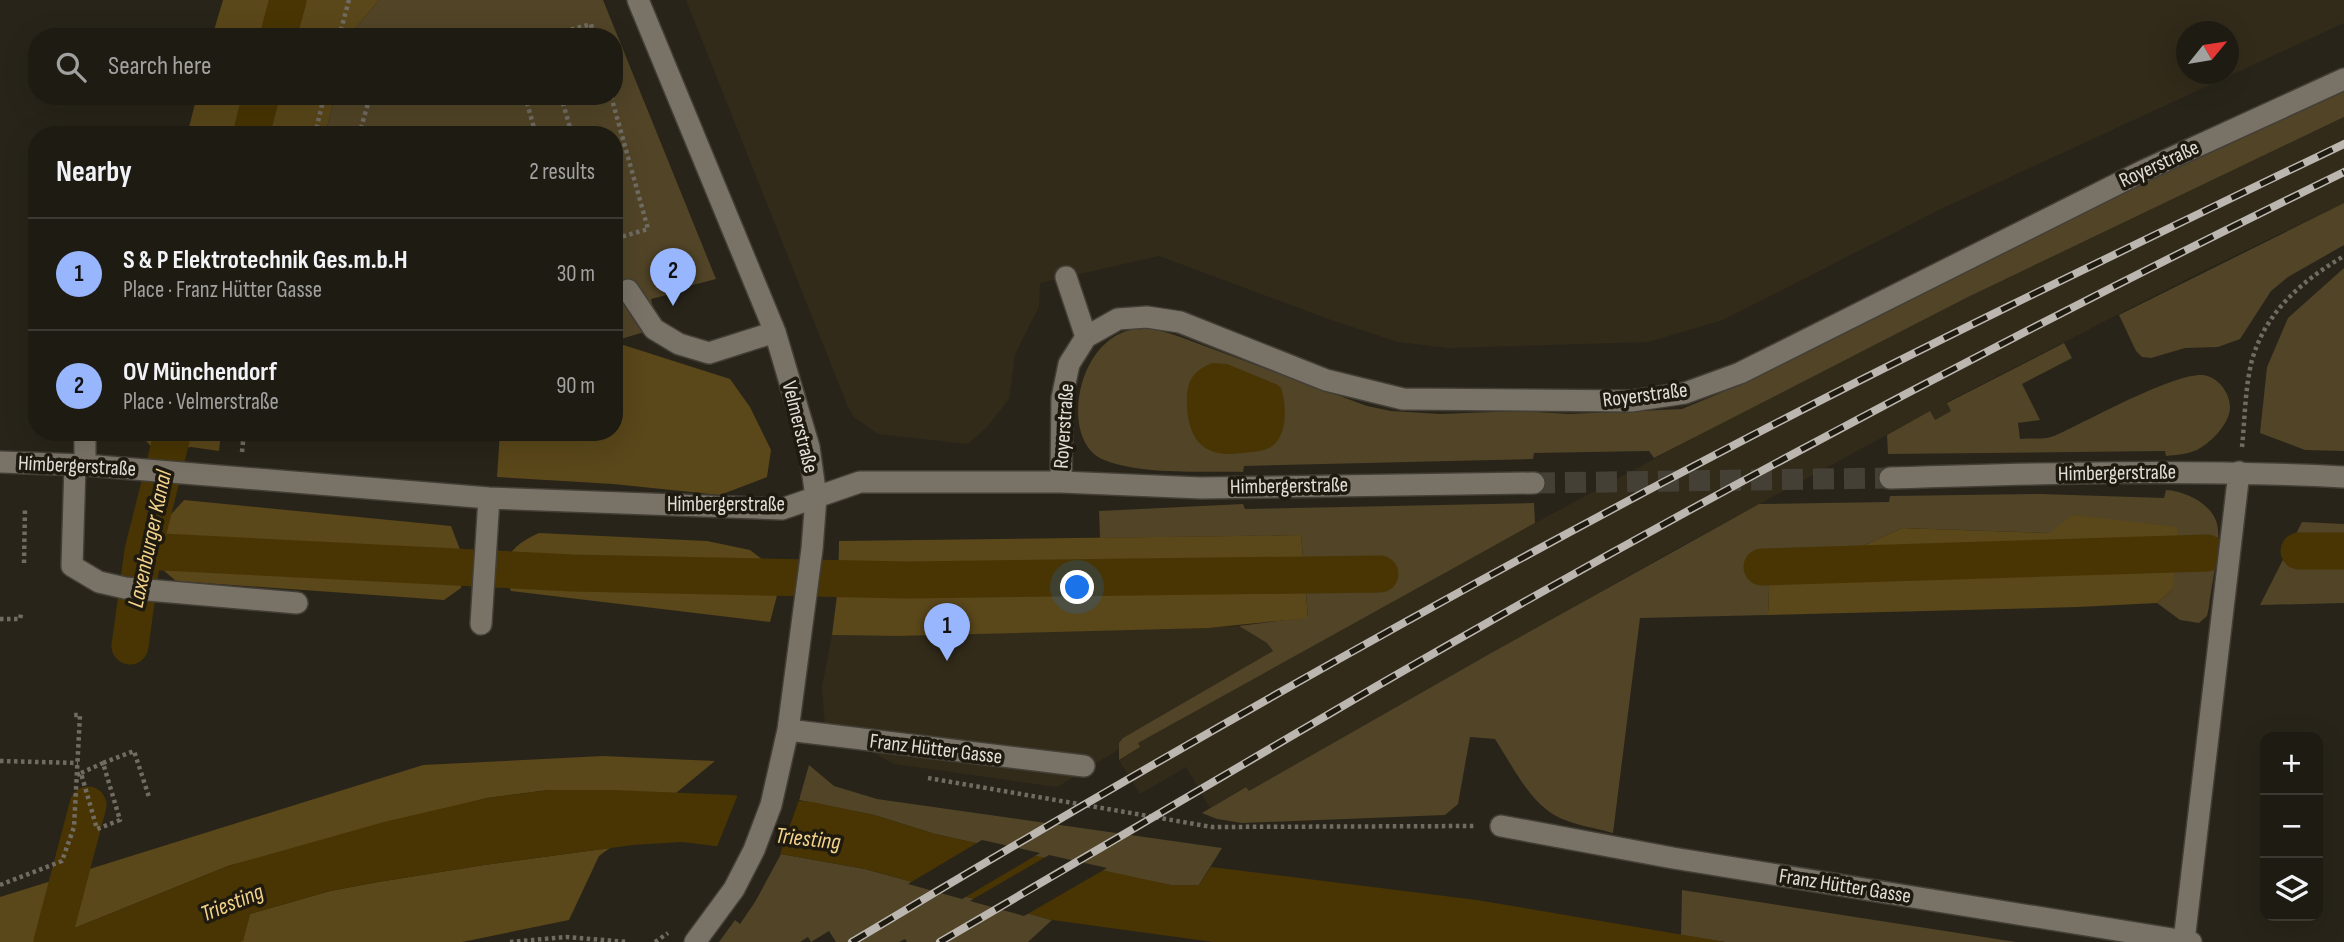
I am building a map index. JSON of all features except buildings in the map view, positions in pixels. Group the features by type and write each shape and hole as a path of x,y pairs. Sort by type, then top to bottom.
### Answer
{"street":[{"name":"Velmerstraße","path":"638,0 775,332 809,447 816,497 804,613 783,755 763,827 734,890 695,942"},
{"name":"Royerstraße","path":"1060,482 1062,398 1069,364 1086,337 1118,318 1147,317 1180,322 1326,380 1403,399 1631,401 1685,393 1740,373 1795,343 1879,304 2145,170 2344,79"},
{"path":"1066,278 1086,337"},
{"path":"628,290 654,330 679,344 709,353 775,332"},
{"path":"84,441 72,566 99,582 125,588 297,603"},
{"name":"Himbergerstraße","path":"0,462 80,465 489,498 782,509 860,482 1060,482 1201,488 1534,483"},
{"path":"2187,942 2239,472"},
{"name":"Himbergerstraße","path":"1890,478 2239,472 2344,477"},
{"path":"481,624 489,498"},
{"name":"Franz Hütter Gasse","path":"788,730 1084,766"},
{"name":"Franz Hütter Gasse","path":"1501,826 1673,858 2187,942"}],"path":[{"path":"342,28 349,0"},
{"path":"577,28 591,24 592,28"},
{"path":"316,126 322,105"},
{"path":"362,126 367,105"},
{"path":"528,105 533,126"},
{"path":"564,105 569,126"},
{"path":"614,105 619,126"},
{"path":"623,139 648,229 623,236"},
{"path":"2239,472 2250,373 2260,338 2273,315 2288,297 2306,281 2344,256"},
{"path":"24,564 25,508"},
{"path":"0,619 20,619 21,614"},
{"path":"0,885 62,861 74,827 79,774 80,715 71,715"},
{"path":"79,774 134,751 149,797"},
{"path":"0,761 78,763"},
{"path":"79,774 97,829 120,820 103,763"},
{"path":"928,778 1212,827 1501,826"},
{"path":"510,942 566,937 628,942"}],"shaded area":[{"path":"223,0 379,0 356,28 215,28"},
{"path":"379,0 603,0 614,28 356,28"},
{"path":"686,0 2344,0 2344,23 2239,71 2239,21 2176,21 2176,84 2212,84 1941,209 1723,320 1648,342 1448,348 1398,342 1159,256 1040,283 1039,307 1015,354 1009,399 988,426 968,444 878,434 854,417"},
{"path":"623,49 716,279 651,299 658,328 623,338 623,126 327,126 333,105 623,105"},
{"path":"2344,88 2344,117 1968,297 1654,458 1649,451 1534,453 1533,459 1244,466 1243,472 1172,471 1136,468 1104,460 1090,449 1081,433 1078,412 1080,390 1087,369 1099,350 1116,336 1136,329 1177,336 1367,406 1391,411 1440,414 1519,411 1569,414 1682,409 1718,394 2055,226"},
{"path":"195,105 333,105 327,126 189,126"},
{"path":"2344,117 2344,203 2205,270 1947,402 1952,411 1935,420 1929,412 1669,553 1249,792 1245,787 1210,808 1186,767 1140,794 1119,760 1139,748 1137,743 1389,602 1741,412 1968,297"},
{"path":"2344,203 2344,245 2288,277 2271,291 2240,339 2218,347 2185,348 2151,358 2142,357 2136,351 2119,315"},
{"path":"2344,268 2344,451 2305,450 2260,433 2267,367 2288,318"},
{"path":"2064,343 2072,358 2022,384 2040,420 2018,423 2020,439 2055,436 2121,403 2190,376 2208,376 2219,383 2229,401 2227,419 2216,435 2202,447 2170,456 2166,456 2165,451 1888,454 1887,435 1930,411 1935,420 1951,411 1947,403"},
{"path":"623,345 730,379 750,407 771,450 767,477 720,495 613,484 497,477 499,441 623,441"},
{"path":"146,441 220,441 219,451 191,447 156,452"},
{"path":"2166,490 2183,493 2200,501 2216,521 2218,547 2209,607 2207,616 2199,623 2180,620 2157,603 2173,589 2049,533 1902,528 1847,553 1770,563 1768,615 1640,618 1613,833 1554,815 1539,803 1525,786 1495,739 1470,737 1458,804 1445,815 1242,823 1217,819 1202,813 1246,787 1249,791 1759,504 1889,502 1890,496 2041,494 2164,498"},
{"path":"184,500 451,526 464,560 461,588 444,600 176,581 156,564 158,529"},
{"path":"1534,503 1535,523 1138,743 1140,747 1119,760 1119,743 1123,738 1273,651 1267,643 1239,626 1308,617 1301,535 1100,538 1099,511 1243,504 1245,509"},
{"path":"2073,515 2178,527 2173,589 2157,603 1768,615 1770,563 1847,553 1902,528 2049,533"},
{"path":"2302,522 2344,524 2344,603 2260,605"},
{"path":"539,533 707,541 750,550 767,563 779,588 770,622 511,591 506,571 510,555 521,543"},
{"path":"1301,535 1308,618 1208,628 898,636 832,635 838,587 839,541"},
{"path":"1239,626 1267,643 1273,651 1124,738 1118,750 1057,787 894,764 825,727 822,687 832,635 898,636"},
{"path":"603,756 715,761 676,793 549,790 487,798 228,866 40,942 0,942 0,897 423,765"},
{"path":"809,765 834,786 877,799 1222,848 1199,885 1171,885 1142,880 935,834 874,815 799,800"},
{"path":"610,848 599,856 569,920 462,942 239,942 243,940 250,914 330,891 484,865"},
{"path":"781,854 865,869 1052,920 1028,942 907,942 905,939 899,942 836,942 829,931 811,942 808,937 800,942 719,942 735,920 740,924"},
{"path":"1682,890 2016,942 1725,942 1681,935"}],"water":[{"path":"1212,363 1227,364 1281,388 1284,421 1283,430 1275,444 1259,451 1228,454 1217,453 1200,443 1190,425 1188,386 1200,369"},
{"name":"Triesting","path":"549,790 731,795 812,802 874,815 935,834 1171,885 1199,885 1211,867 1477,900 1725,942 1213,942 1052,920 865,869 781,854 682,842 633,845 484,865 330,891 250,914 243,941 239,942 40,942 228,866 384,822 487,798"}],"pier":[{"path":"739,792 800,797 779,857 716,849"},
{"path":"982,840 1040,853 962,899 908,884"},
{"path":"1049,855 1107,868 1024,916 970,901"}],"waterway":[{"name":"Laxenburger Kanal","path":"280,28 288,0"},
{"name":"Laxenburger Kanal","path":"253,126 259,105"},
{"name":"Laxenburger Kanal","path":"130,646 143,551 171,441"},
{"path":"143,551 573,573 907,580 1380,574"},
{"path":"2299,551 2344,551"},
{"path":"1762,567 2207,553"},
{"name":"Laxenburger Kanal","path":"52,942 88,805"}],"tunnel":[{"path":"1534,483 1890,478"}],"railway":[{"path":"852,942 1260,704 1569,533 1923,349 2344,144"},
{"path":"940,942 1377,686 1735,485 2099,294 2344,172"}],"place":[{"name":"OV Münchendorf","path":"673,306"},
{"name":"S & P Elektrotechnik Ges.m.b.H","path":"947,661"}]}
